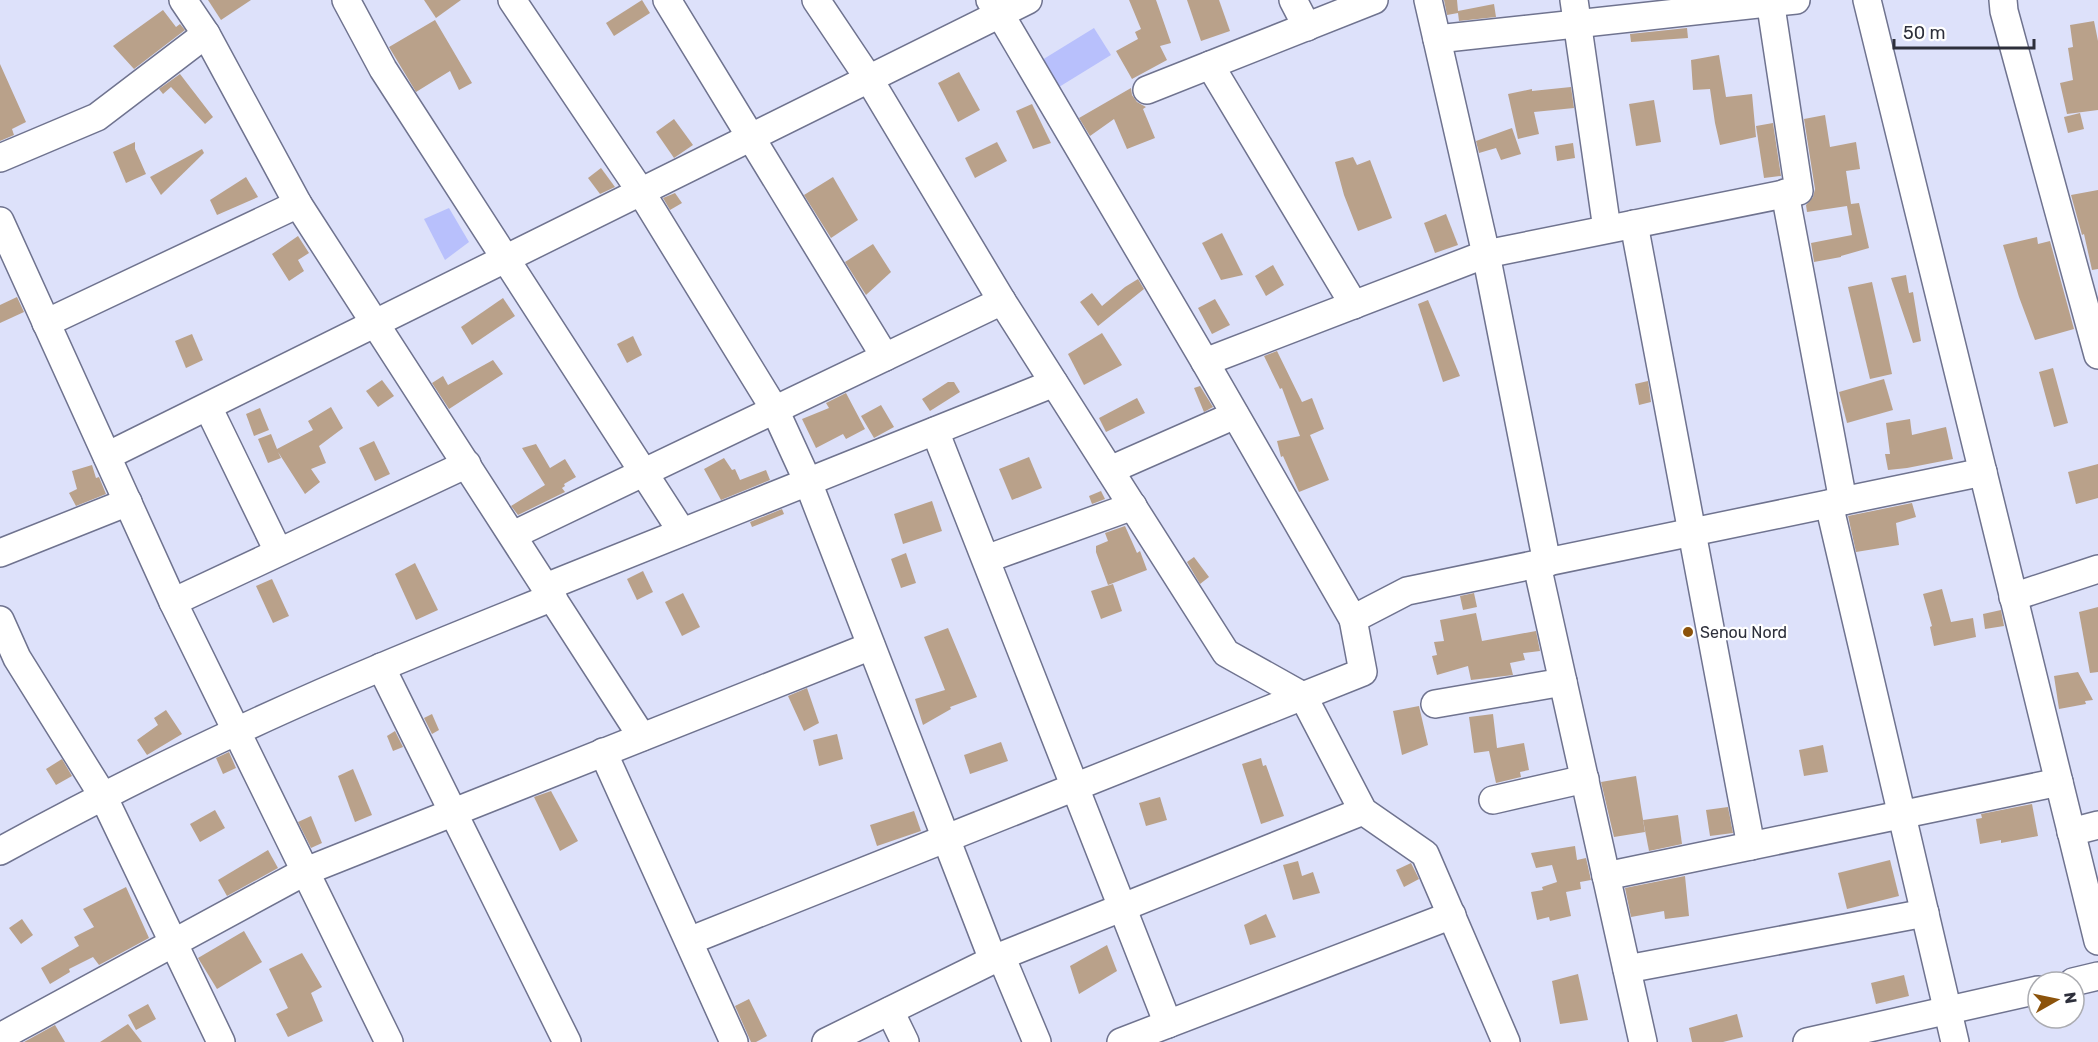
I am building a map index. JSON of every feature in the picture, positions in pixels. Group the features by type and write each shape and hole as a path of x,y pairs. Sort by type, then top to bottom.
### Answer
{"street":[{"path":"183,0 206,34 298,204 642,737"},
{"path":"346,0 383,69 682,532"},
{"path":"512,0 641,192 775,410 808,482 945,839 1037,1042"},
{"path":"667,0 885,357"},
{"path":"816,0 869,79 1002,300 1226,653 1303,696 1363,811 1425,854 1506,1042"},
{"path":"107,456 869,79 995,7 1028,0"},
{"path":"1293,0 1307,27"},
{"path":"1147,90 1374,0"},
{"path":"1428,0 1486,254 1563,682 1643,1042"},
{"path":"1868,0 2098,941"},
{"path":"2003,0 2004,11 2098,355"},
{"path":"1205,362 1486,254 1799,190 1779,1 1575,12 1437,39"},
{"path":"689,941 1362,672 1353,619 1205,362 995,7"},
{"path":"1575,12 1607,229"},
{"path":"0,158 97,117 206,34"},
{"path":"1210,65 1354,305"},
{"path":"1785,193 1836,503 1902,815 1955,1042"},
{"path":"46,323 298,204"},
{"path":"0,221 173,602 389,1042"},
{"path":"1634,224 1751,846"},
{"path":"513,535 1002,300"},
{"path":"0,851 103,796 237,731 682,532 1054,383"},
{"path":"208,407 279,551"},
{"path":"1110,470 1235,415"},
{"path":"935,431 1168,1024"},
{"path":"173,602 467,464"},
{"path":"1353,619 1407,591 1983,472"},
{"path":"0,553 128,502"},
{"path":"986,559 1132,506"},
{"path":"2013,597 2098,569"},
{"path":"0,620 8,662 103,796 221,1042"},
{"path":"0,1036 306,871 871,646"},
{"path":"381,667 567,1042"},
{"path":"1435,704 1563,682"},
{"path":"603,752 734,1042"},
{"path":"1493,800 1585,779"},
{"path":"1606,876 2059,782"},
{"path":"825,1042 997,958 1363,811"},
{"path":"2071,832 2098,825"},
{"path":"1627,969 1925,913"},
{"path":"1121,1042 1452,915"},
{"path":"1807,1042 1870,1035 1948,1010 2026,993"},
{"path":"890,1011 905,1042"}],"shaded area":[{"path":"1094,28 1111,55 1059,87 1042,60"},
{"path":"449,208 469,242 445,260 424,219"}],"building":[{"path":"208,0 251,0 221,20"},
{"path":"424,0 461,0 436,18"},
{"path":"642,0 650,13 614,36 606,23"},
{"path":"1129,0 1156,0 1171,43 1160,46 1167,60 1132,79 1116,51 1138,39 1135,32 1141,29"},
{"path":"1187,0 1219,0 1230,31 1201,41"},
{"path":"1444,0 1457,0 1458,11 1494,4 1496,17 1459,21 1458,13 1447,15"},
{"path":"163,10 176,27 180,24 185,30 134,69 113,46"},
{"path":"435,20 472,83 459,90 450,71 416,92 389,47"},
{"path":"2094,21 2098,41 2098,110 2067,114 2060,83 2073,80 2068,48 2073,47 2070,25"},
{"path":"1687,28 1688,38 1631,42 1630,34"},
{"path":"1719,55 1726,97 1752,94 1756,137 1720,145 1710,89 1693,90 1691,60"},
{"path":"0,64 26,122 12,129 14,135 0,141"},
{"path":"959,72 980,110 958,122 938,83"},
{"path":"180,74 213,117 205,124 171,87 163,94 159,89"},
{"path":"1571,87 1574,108 1534,112 1539,134 1518,139 1508,94 1532,89 1532,91"},
{"path":"1131,88 1132,95 1137,102 1146,107 1143,109 1155,138 1127,149 1114,119 1090,136 1079,118"},
{"path":"1654,100 1661,142 1636,146 1629,104"},
{"path":"1032,104 1051,143 1033,149 1016,111"},
{"path":"2080,113 2084,129 2068,133 2064,117"},
{"path":"1825,115 1830,147 1856,142 1860,169 1846,171 1851,204 1859,203 1869,248 1841,257 1814,262 1811,243 1852,235 1847,206 1807,212 1806,205 1813,197 1815,189 1804,119"},
{"path":"674,119 693,145 674,158 656,132"},
{"path":"1773,123 1781,176 1764,178 1756,126"},
{"path":"1512,128 1521,154 1501,160 1496,148 1479,153 1476,141"},
{"path":"135,142 135,149 146,174 126,183 113,152"},
{"path":"997,142 1007,161 975,178 965,158"},
{"path":"1573,143 1575,158 1557,161 1555,146"},
{"path":"202,149 204,153 161,195 150,177"},
{"path":"1353,157 1357,165 1370,160 1392,218 1358,231 1344,195 1335,162"},
{"path":"601,168 615,187 600,194 588,178"},
{"path":"246,177 258,197 217,215 210,200"},
{"path":"833,177 858,220 831,238 804,195"},
{"path":"2098,190 2098,269 2092,270 2084,234 2082,235 2071,195"},
{"path":"675,193 682,203 670,210 663,198"},
{"path":"1446,214 1458,245 1435,253 1424,223"},
{"path":"1222,233 1243,275 1221,280 1202,243"},
{"path":"298,236 309,253 298,260 304,271 289,281 272,254"},
{"path":"2037,237 2038,244 2050,241 2074,329 2035,340 2003,245"},
{"path":"873,244 891,272 866,295 845,262"},
{"path":"1273,265 1284,285 1266,296 1255,276"},
{"path":"1906,275 1909,293 1913,292 1921,341 1913,343 1891,278"},
{"path":"1138,279 1144,289 1098,326 1080,302 1092,293 1102,306"},
{"path":"1872,282 1892,374 1870,379 1848,287"},
{"path":"17,297 24,312 0,323 0,305"},
{"path":"503,298 515,316 472,345 461,327"},
{"path":"1215,299 1230,325 1212,334 1198,308"},
{"path":"1428,300 1460,376 1443,382 1418,304"},
{"path":"1102,333 1122,365 1084,385 1068,354"},
{"path":"192,334 203,360 186,368 175,341"},
{"path":"633,336 642,355 627,363 617,344"},
{"path":"1277,351 1302,402 1312,398 1324,429 1310,435 1329,480 1299,492 1283,456 1281,457 1277,441 1300,436 1282,388 1280,389 1264,356"},
{"path":"493,360 503,374 449,409 432,383 443,376 448,385"},
{"path":"2053,368 2068,423 2054,427 2039,372"},
{"path":"1884,379 1893,410 1847,423 1839,392"},
{"path":"382,380 394,396 378,407 366,391"},
{"path":"1648,381 1651,402 1639,405 1635,384"},
{"path":"948,382 954,382 960,392 930,411 922,399"},
{"path":"1200,386 1213,407 1204,412 1194,388"},
{"path":"846,393 865,429 846,439 843,434 816,448 802,419 829,408 826,403"},
{"path":"1137,398 1145,413 1106,432 1099,418"},
{"path":"881,405 894,427 874,438 861,416"},
{"path":"331,407 343,428 319,446 326,463 311,469 320,482 305,494 278,452 281,458 268,463 258,439 271,434 277,449 313,430 308,421"},
{"path":"260,408 269,430 254,436 246,414"},
{"path":"1910,419 1912,435 1946,427 1953,459 1888,470 1885,454 1890,454 1886,423"},
{"path":"374,441 390,474 375,481 359,448"},
{"path":"536,444 550,468 565,459 576,477 564,484 562,488 565,492 518,515 511,506 545,485 522,448"},
{"path":"1029,457 1042,488 1012,500 999,469"},
{"path":"724,458 732,470 735,469 740,480 766,470 770,480 721,500 704,469"},
{"path":"2098,464 2098,498 2076,504 2068,472"},
{"path":"92,465 96,478 99,477 106,494 76,506 69,493 77,489 72,471"},
{"path":"1101,491 1105,499 1092,504 1089,496"},
{"path":"932,501 942,531 903,544 894,514"},
{"path":"1912,503 1916,517 1896,523 1899,545 1856,552 1848,516"},
{"path":"782,509 784,514 752,527 750,522"},
{"path":"1125,526 1137,553 1140,551 1147,570 1108,585 1096,546 1108,541 1105,533"},
{"path":"906,553 916,583 901,588 891,559"},
{"path":"1194,557 1209,577 1200,584 1187,562"},
{"path":"415,563 438,610 416,620 395,574"},
{"path":"643,571 653,592 637,600 627,579"},
{"path":"272,579 289,616 273,623 256,586"},
{"path":"1113,584 1122,611 1101,619 1091,591"},
{"path":"1942,589 1951,622 1973,618 1976,637 1934,646 1930,627 1932,626 1923,594"},
{"path":"683,593 700,627 682,636 665,602"},
{"path":"1474,593 1477,607 1463,610 1460,596"},
{"path":"2098,607 2098,672 2090,673 2079,612"},
{"path":"2001,610 2004,626 1985,629 1983,614"},
{"path":"1476,613 1482,641 1536,631 1540,651 1523,653 1525,660 1510,663 1513,675 1471,680 1468,666 1437,675 1432,656 1437,655 1434,642 1444,641 1440,620"},
{"path":"948,628 977,697 950,707 951,709 923,725 915,699 945,690 924,637"},
{"path":"2078,672 2093,700 2085,701 2086,704 2059,709 2054,676"},
{"path":"807,688 819,723 804,731 788,696"},
{"path":"1419,706 1428,745 1402,755 1393,711"},
{"path":"166,710 182,734 147,755 137,740 158,725 154,718"},
{"path":"432,714 439,730 432,734 424,718"},
{"path":"1493,714 1497,748 1524,743 1529,770 1520,772 1521,777 1496,783 1489,751 1474,753 1469,717"},
{"path":"395,731 403,747 393,751 387,736"},
{"path":"837,734 843,759 819,766 813,740"},
{"path":"1001,742 1008,761 970,774 964,755"},
{"path":"1823,745 1828,772 1804,776 1799,750"},
{"path":"229,752 236,768 223,774 216,758"},
{"path":"1261,758 1263,766 1266,765 1284,816 1261,824 1242,764"},
{"path":"62,759 72,776 56,785 46,769"},
{"path":"353,769 372,815 355,822 338,776"},
{"path":"1636,776 1645,832 1614,837 1601,782"},
{"path":"551,791 578,841 560,851 534,797"},
{"path":"1160,797 1167,820 1146,826 1139,803"},
{"path":"2032,804 2038,836 2001,843 2001,840 1980,844 1976,819 1982,818 1981,814"},
{"path":"1728,807 1733,833 1710,836 1706,810"},
{"path":"215,810 225,828 200,842 190,824"},
{"path":"914,811 921,831 877,846 870,825"},
{"path":"1678,815 1682,844 1649,851 1643,820"},
{"path":"311,816 322,843 311,848 298,822"},
{"path":"1575,846 1577,860 1586,858 1591,880 1580,882 1581,889 1566,892 1571,916 1550,921 1549,917 1537,920 1531,892 1543,890 1542,887 1557,882 1552,865 1536,868 1531,853"},
{"path":"268,850 278,868 227,896 218,880"},
{"path":"1890,860 1899,896 1847,909 1838,873"},
{"path":"1298,861 1302,876 1313,872 1320,893 1293,900 1283,865"},
{"path":"1411,863 1419,879 1404,887 1396,870"},
{"path":"1685,876 1689,916 1665,919 1664,911 1631,917 1625,888"},
{"path":"126,887 149,938 99,965 93,957 69,969 70,972 50,984 41,968 79,946 74,937 94,927 83,909"},
{"path":"1266,914 1276,937 1250,945 1244,925"},
{"path":"22,919 33,935 21,944 9,928"},
{"path":"244,931 262,962 217,989 198,958"},
{"path":"1107,945 1117,971 1079,994 1070,966"},
{"path":"302,953 322,987 311,993 323,1021 288,1037 276,1014 288,1008 269,969"},
{"path":"1578,974 1588,1020 1560,1024 1552,981"},
{"path":"1904,975 1909,996 1876,1004 1871,983"},
{"path":"749,999 767,1036 756,1042 751,1042 735,1006"},
{"path":"148,1004 156,1019 136,1030 128,1015"},
{"path":"1737,1014 1743,1037 1723,1042 1692,1042 1689,1028"},
{"path":"128,1024 142,1042 100,1042"},
{"path":"55,1025 65,1042 24,1042"}],"place":[{"name":"Senou Nord","path":"1688,632"}]}
